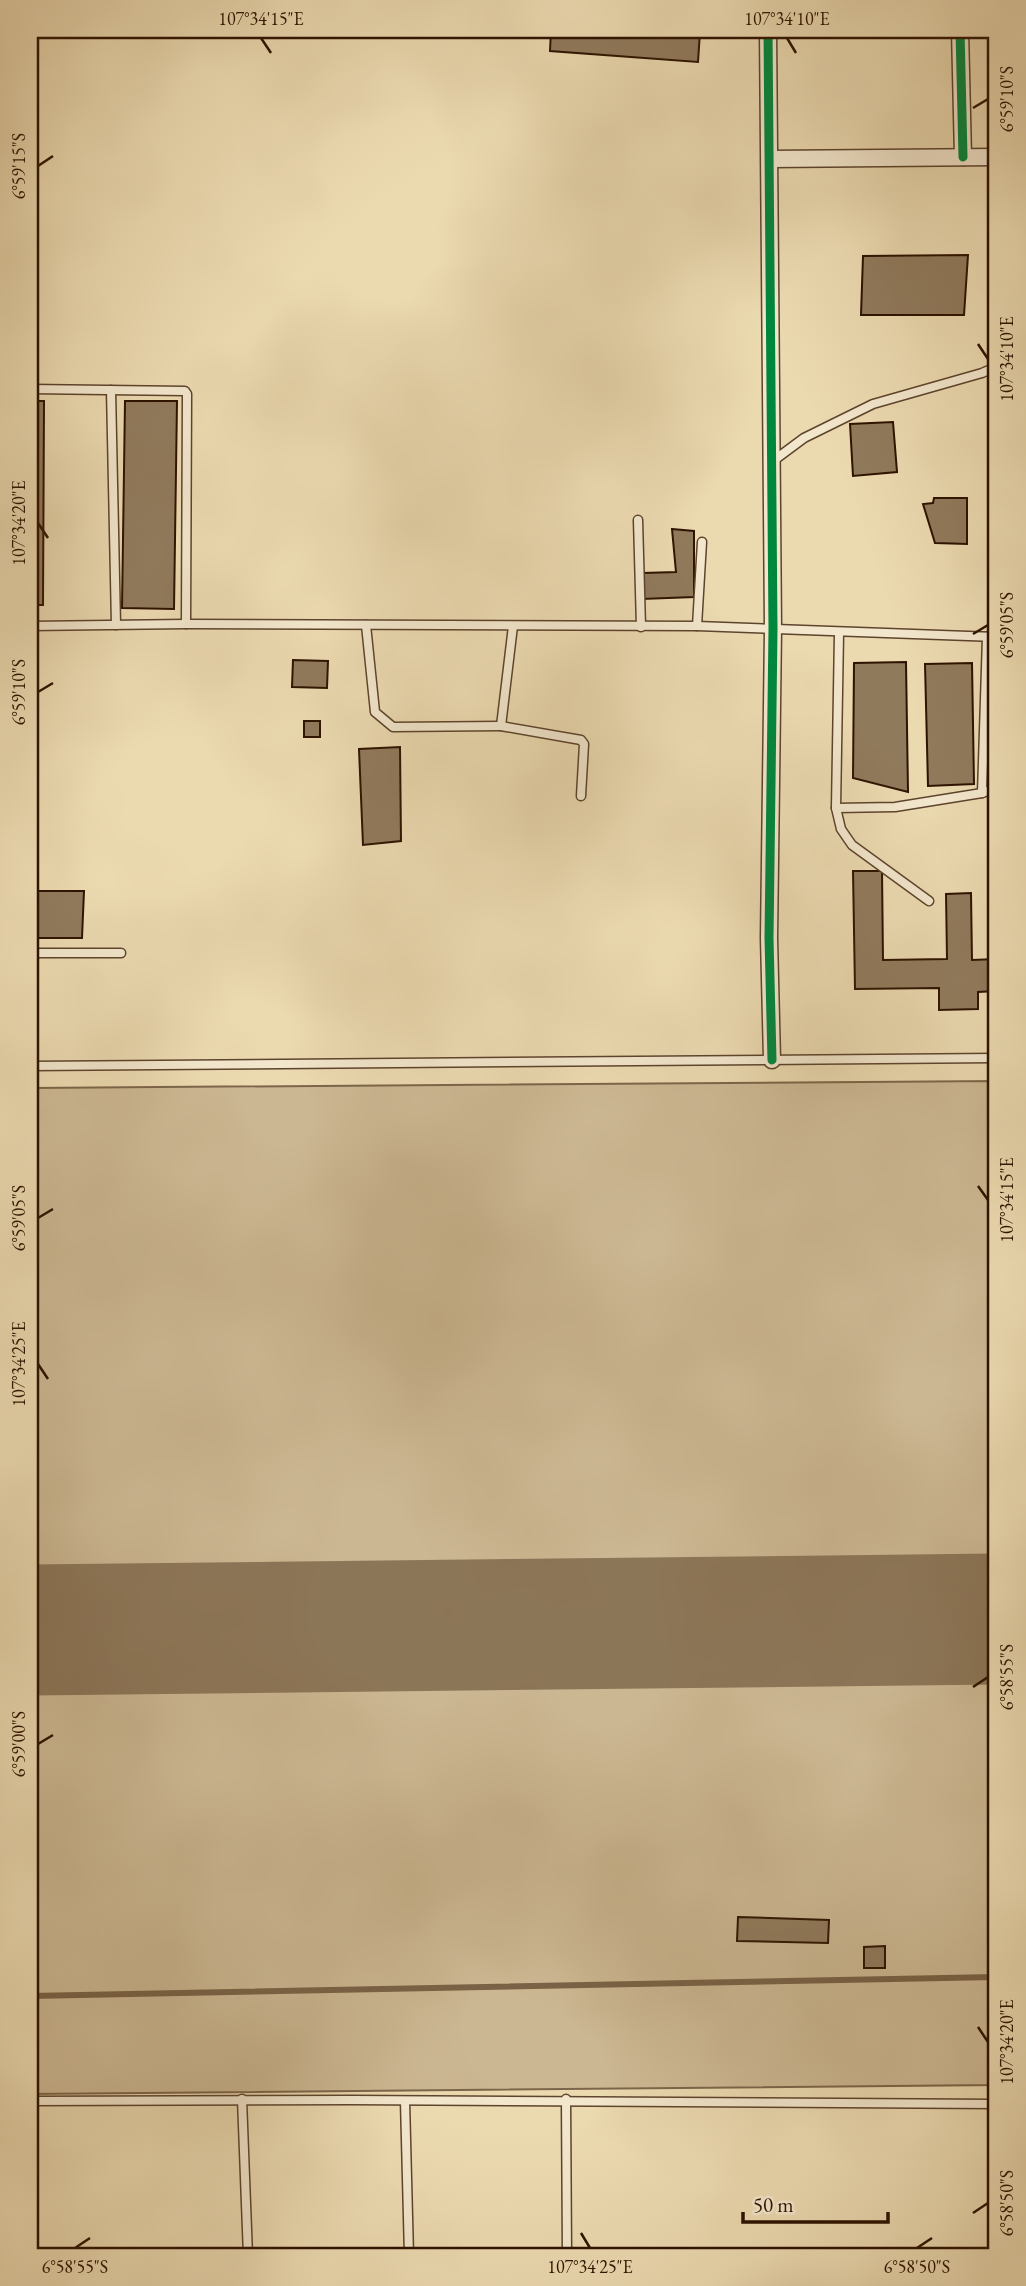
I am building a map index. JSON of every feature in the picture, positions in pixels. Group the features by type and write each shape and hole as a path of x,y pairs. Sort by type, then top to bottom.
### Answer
{"street":[{"path":"768,30 773,629 769,938 772,1060"},
{"path":"960,30 963,157"},
{"path":"770,159 996,157"}],"lane":[{"path":"771,463 804,438 873,404 996,367"},
{"path":"30,389 185,391 187,394 186,624"},
{"path":"111,390 116,625"},
{"path":"638,520 641,626"},
{"path":"697,626 702,542"},
{"path":"366,625 375,712 393,727 501,726 581,740 584,744 581,796"},
{"path":"30,626 697,626 992,637 982,793"},
{"path":"501,726 513,626"},
{"path":"839,633 836,807 841,829 852,845 929,901"},
{"path":"836,807 895,807 982,793 996,788"},
{"path":"30,953 121,953"},
{"path":"30,1066 996,1058"},
{"path":"30,2253 248,2256 242,2099"},
{"path":"566,2099 567,2256"},
{"path":"30,2101 566,2099 996,2104"},
{"path":"405,2101 409,2256"},
{"path":"992,2256 996,2215"}],"shaded area":[{"path":"996,1081 996,2085 30,2094 30,1088"}],"building":[{"path":"551,30 700,32 698,62 550,51"},
{"path":"968,255 964,315 861,315 863,256"},
{"path":"30,401 44,401 43,605 30,605"},
{"path":"125,401 177,401 174,609 122,608"},
{"path":"893,422 897,472 853,476 850,424"},
{"path":"996,470 996,592 995,592 990,471"},
{"path":"934,498 967,498 967,544 935,543 923,504 933,503"},
{"path":"672,529 694,531 694,597 642,599 643,573 676,572"},
{"path":"293,660 328,661 327,688 292,687"},
{"path":"906,662 908,792 853,778 854,663"},
{"path":"972,663 974,784 928,786 925,664"},
{"path":"304,721 320,721 320,737 304,737"},
{"path":"400,747 401,841 363,845 359,749"},
{"path":"853,871 882,871 883,960 947,959 946,894 971,893 972,960 996,959 996,991 978,992 978,1009 939,1010 939,988 855,989"},
{"path":"30,891 84,891 82,938 30,938"},
{"path":"738,1917 829,1920 828,1943 737,1941"},
{"path":"885,1946 885,1968 864,1968 864,1947"}],"waterway":[{"path":"30,1996 996,1977"}],"runway":[{"path":"30,1630 996,1619"}],"cycle path":[{"path":"768,30 773,629 769,938 772,1060"},
{"path":"960,30 963,157"}]}
